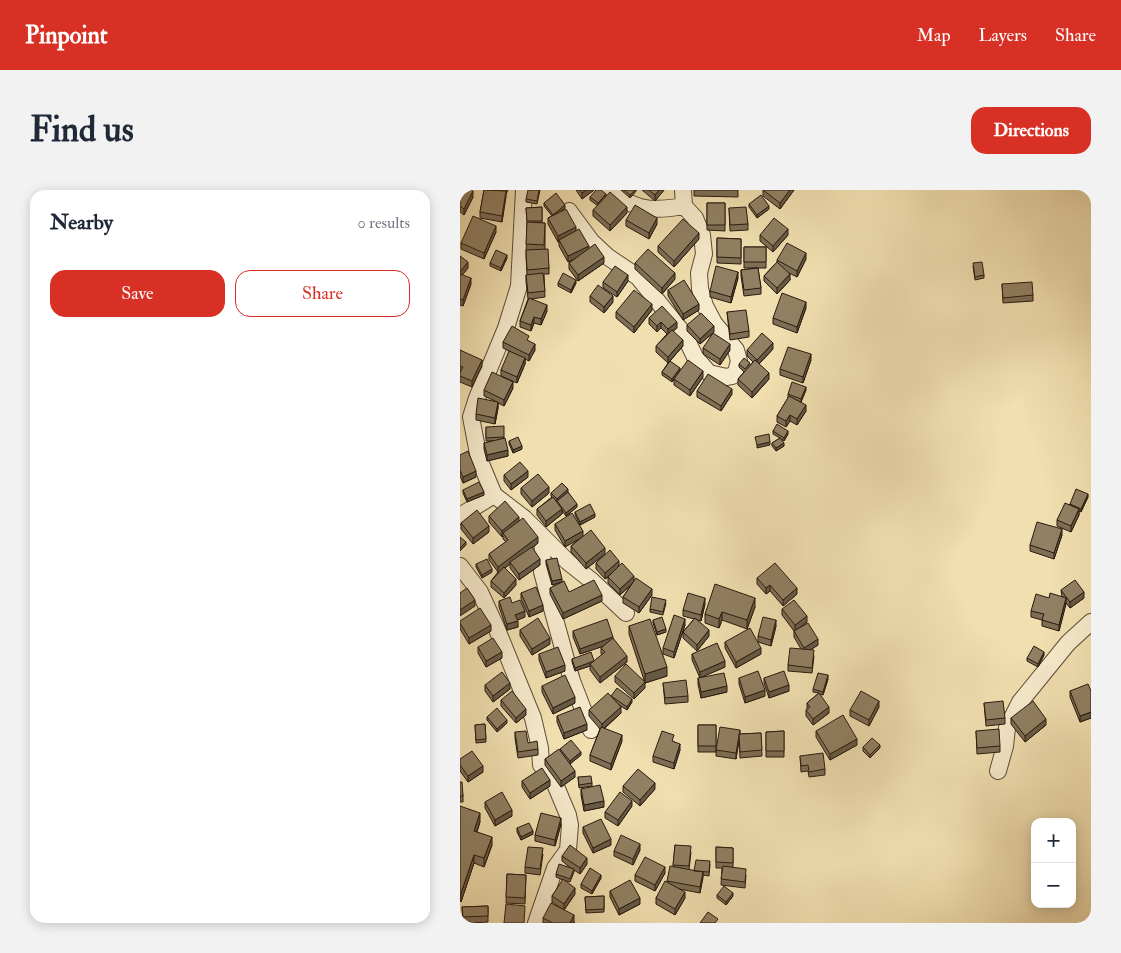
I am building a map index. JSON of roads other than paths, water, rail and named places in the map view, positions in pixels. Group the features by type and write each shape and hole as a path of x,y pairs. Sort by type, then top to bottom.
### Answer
{"street":[{"path":"524,190 519,286 506,328 471,417 479,459 494,495 524,518 568,562 592,581 626,613"},
{"path":"569,211 591,241 608,257 638,277 684,334 695,357 709,373 726,377 732,376 736,372 739,361 736,350 714,323 705,306 700,289 700,273 704,254 702,235 695,218 683,198 661,210 643,208 626,203 608,190"},
{"path":"460,516 494,495"},
{"path":"543,537 542,572 572,681 591,730"},
{"path":"460,566 480,592 496,627 533,718 540,748 541,765 555,784 568,815 570,825 568,850 555,868 536,923"},
{"path":"998,771 1005,746 1007,728 1020,702 1068,643 1091,622"}]}
